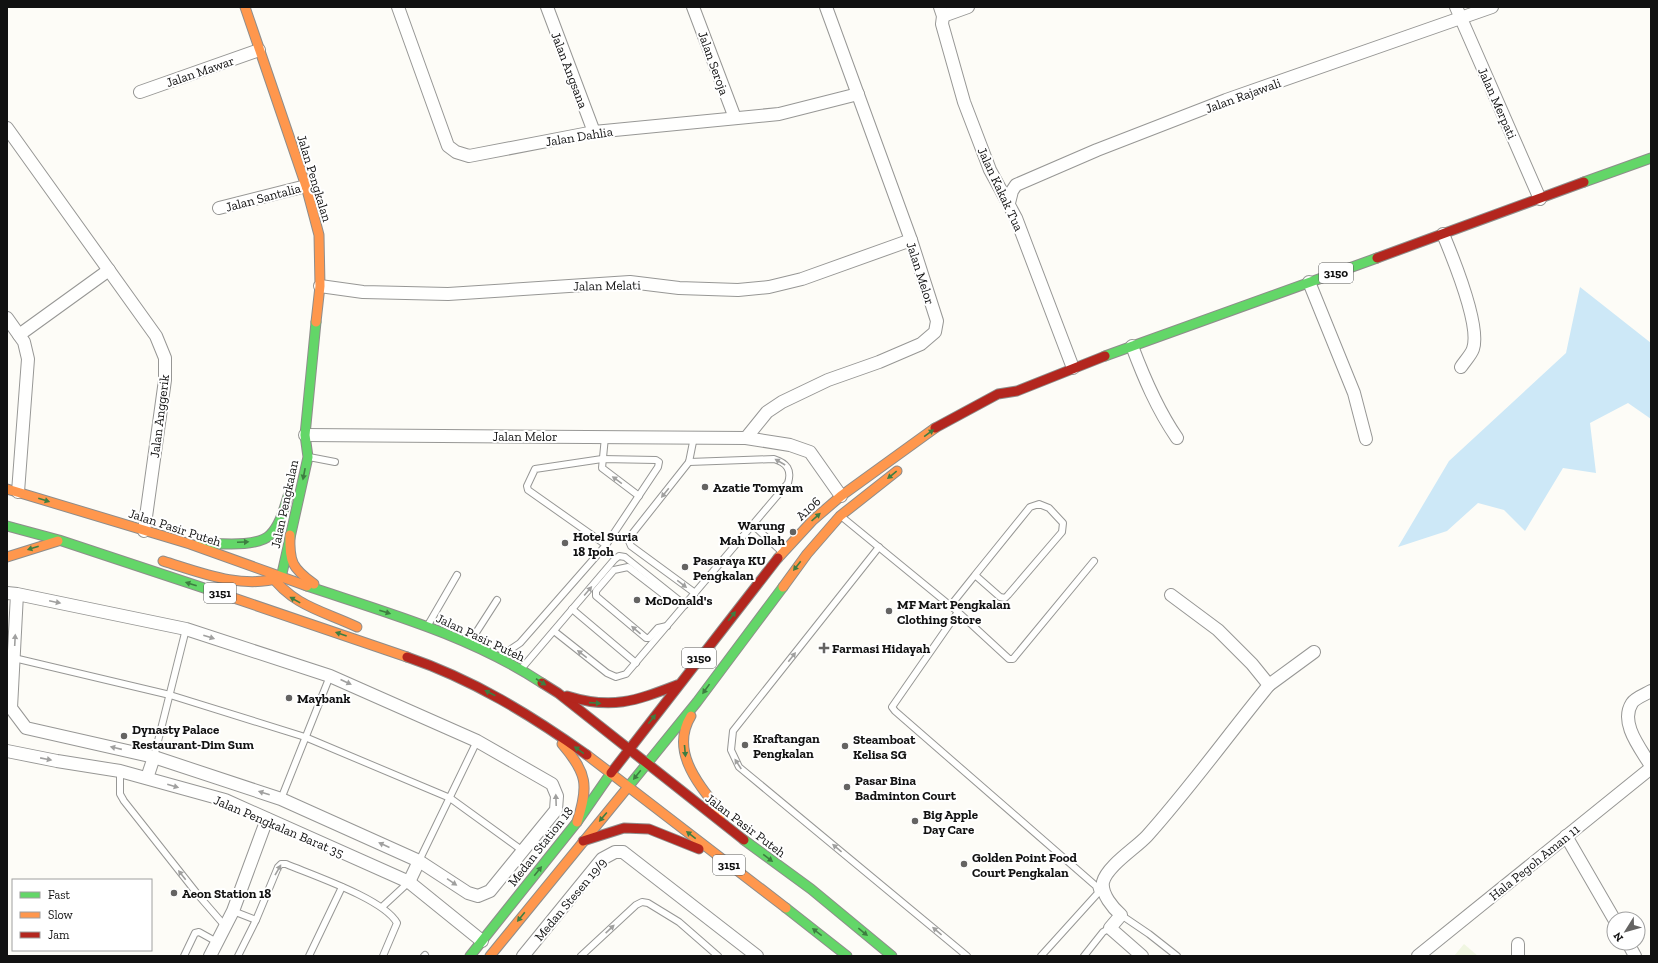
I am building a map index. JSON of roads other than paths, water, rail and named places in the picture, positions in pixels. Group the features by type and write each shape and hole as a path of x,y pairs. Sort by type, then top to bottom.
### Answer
{"main road":[{"name":"Jalan Pengkalan","path":"245,7 306,186 319,235 320,286 305,435 308,457 290,535 275,578"},
{"name":"3150","path":"841,496 935,428 998,394 1016,391 1132,346 1651,158"},
{"name":"3150","path":"935,440 975,415 1001,402 1016,391"},
{"name":"Jalan Pengkalan","path":"297,454 298,447 305,435"},
{"name":"3150","path":"647,764 697,702 807,554 840,516 905,464"},
{"name":"Jalan Pasir Puteh","path":"12,490 190,544 275,578 427,626 470,643 521,669 558,693 737,835 811,889 892,956"},
{"name":"Jalan Pengkalan","path":"190,544 252,542 265,539 276,527 289,493 278,539"},
{"name":"A106","path":"783,553 814,520 841,496"},
{"path":"7,521 118,549"},
{"name":"3151","path":"7,526 59,540 272,610 431,665 493,694 548,727 611,772 628,787 847,956"},
{"path":"290,535 290,562 294,570 325,593"},
{"path":"7,557 59,540"},
{"name":"3150","path":"628,750 783,553"},
{"path":"155,559 242,583 263,583 275,578 291,599 371,634 431,665"},
{"name":"Jalan Pengkalan","path":"273,560 275,578"},
{"path":"558,693 586,703 610,704 638,700 679,684"},
{"path":"697,702 683,733 685,760 699,784 737,835"},
{"path":"548,727 573,756 587,780 585,801 577,822"},
{"name":"Medan Station 18","path":"470,956 577,822 628,750"},
{"path":"490,956 647,764"},
{"path":"583,841 624,828 649,829 719,857"}],"street":[{"name":"Jalan Dahlia","path":"398,7 448,146 456,152 469,156 594,132 779,114 858,94"},
{"name":"Jalan Angsana","path":"547,7 594,132"},
{"name":"Jalan Seroja","path":"693,7 735,118"},
{"name":"Jalan Melor","path":"746,438 767,412 782,402 828,380 879,362 921,344 935,332 937,321 911,240 826,7"},
{"path":"941,12 968,7"},
{"name":"Jalan Merpati","path":"1456,7 1540,199"},
{"name":"Jalan Rajawali","path":"1009,203 1012,191 1016,186 1097,150 1226,100 1492,7"},
{"name":"Jalan Kakak Tua","path":"941,12 942,24 964,102 990,170 1009,203 1073,368"},
{"name":"Jalan Mawar","path":"140,92 259,50"},
{"name":"Jalan Anggerik","path":"7,128 156,336 165,358 165,380 144,530"},
{"name":"Jalan Santalia","path":"219,208 306,186"},
{"path":"1444,234 1466,294 1474,332 1473,349 1461,367"},
{"name":"Jalan Melati","path":"320,286 363,292 448,294 630,282 679,288 738,290 769,287 802,279 911,240"},
{"path":"19,335 109,270"},
{"path":"1309,282 1354,393 1366,439"},
{"path":"7,318 19,335 27,351 28,359 12,490"},
{"path":"1132,346 1144,378 1161,413 1177,438"},
{"name":"Jalan Melor","path":"305,435 746,438 790,445 810,452 841,496"},
{"path":"12,593 186,629 330,676 477,741 552,784 557,796 556,810 490,890 478,896 468,893 419,861 282,799 154,756 26,728 11,708 14,658 12,593"},
{"path":"1171,595 1218,630 1252,664 1269,685"},
{"path":"1142,956 1110,928 1121,915 1112,907 1103,888 1107,873 1168,813 1269,685 1314,652"},
{"path":"1651,691 1632,702 1627,718 1632,733 1651,767"},
{"name":"Jalan Pengkalan Barat 35","path":"7,751 120,771 225,800 409,882 482,941"},
{"path":"147,778 154,756"},
{"name":"Hala Pegoh Aman 11","path":"1418,956 1651,767"},
{"path":"210,956 233,911 267,819"},
{"path":"1566,836 1609,911"},
{"name":"Medan Stesen 19/9","path":"523,956 602,858 615,852 623,852 757,956"},
{"path":"409,882 419,861"}],"lane":[{"path":"605,437 601,465 604,470 640,496"},
{"path":"694,437 689,462 628,540 631,546 695,593"},
{"path":"308,457 335,462"},
{"path":"498,658 520,643 606,545 640,496 658,467 659,462 656,460 602,459 536,468 527,486 528,490 606,545"},
{"path":"554,631 607,673 616,677 626,674 788,484 790,475 788,467 782,462 774,459 689,462"},
{"path":"951,605 975,575 1030,507 1039,504 1049,508 1063,523 1062,532 1005,598 1000,597 975,575"},
{"path":"840,516 951,605 1009,660 1013,659 1094,561"},
{"path":"753,525 783,553"},
{"path":"879,547 733,731 731,750 739,767 967,956"},
{"path":"521,669 619,556 625,557 685,605"},
{"path":"667,626 658,628 649,638 646,638 596,596 596,591 614,570 628,568 663,594 671,595"},
{"path":"427,626 457,575"},
{"path":"470,643 497,600"},
{"path":"572,609 636,663"},
{"path":"958,612 892,707 1096,886 1098,893 1041,956"},
{"path":"154,756 186,629"},
{"path":"14,658 170,695 305,737 450,798 523,851"},
{"path":"282,799 330,676"},
{"path":"419,861 477,741"},
{"path":"120,771 120,794 124,801 199,896 225,926"},
{"path":"238,956 256,920 278,868 281,864 286,864 342,887 382,907 393,916 397,923 383,956"},
{"path":"382,907 409,882"},
{"path":"309,956 342,887"},
{"path":"582,956 636,905 642,902 648,903 679,922 718,956"},
{"path":"233,911 256,920"},
{"path":"1121,915 1149,934 1177,956"},
{"path":"1084,956 1104,932 1110,928"},
{"path":"184,956 195,933 199,932 217,942"}],"water":[{"path":"1580,287 1651,343 1651,419 1628,403 1590,423 1596,473 1563,468 1525,531 1504,510 1478,503 1447,531 1398,547 1449,461 1566,353"}],"place":[{"name":"Azatie Tomyam","path":"705,487"},
{"name":"Warung Mah Dollah","path":"793,532"},
{"name":"Hotel Suria 18 Ipoh","path":"565,543"},
{"name":"Pasaraya KU Pengkalan","path":"685,567"},
{"name":"McDonald's","path":"637,600"},
{"name":"MF Mart Pengkalan Clothing Store","path":"889,611"},
{"name":"Farmasi Hidayah","path":"824,648"},
{"name":"Maybank","path":"289,698"},
{"name":"Dynasty Palace Restaurant-Dim Sum","path":"124,736"},
{"name":"Kraftangan Pengkalan","path":"745,745"},
{"name":"Steamboat Kelisa SG","path":"845,746"},
{"name":"Pasar Bina Badminton Court","path":"847,787"},
{"name":"Big Apple Day Care","path":"915,821"},
{"name":"Golden Point Food Court Pengkalan","path":"964,864"},
{"name":"Aeon Station 18","path":"174,893"}]}
